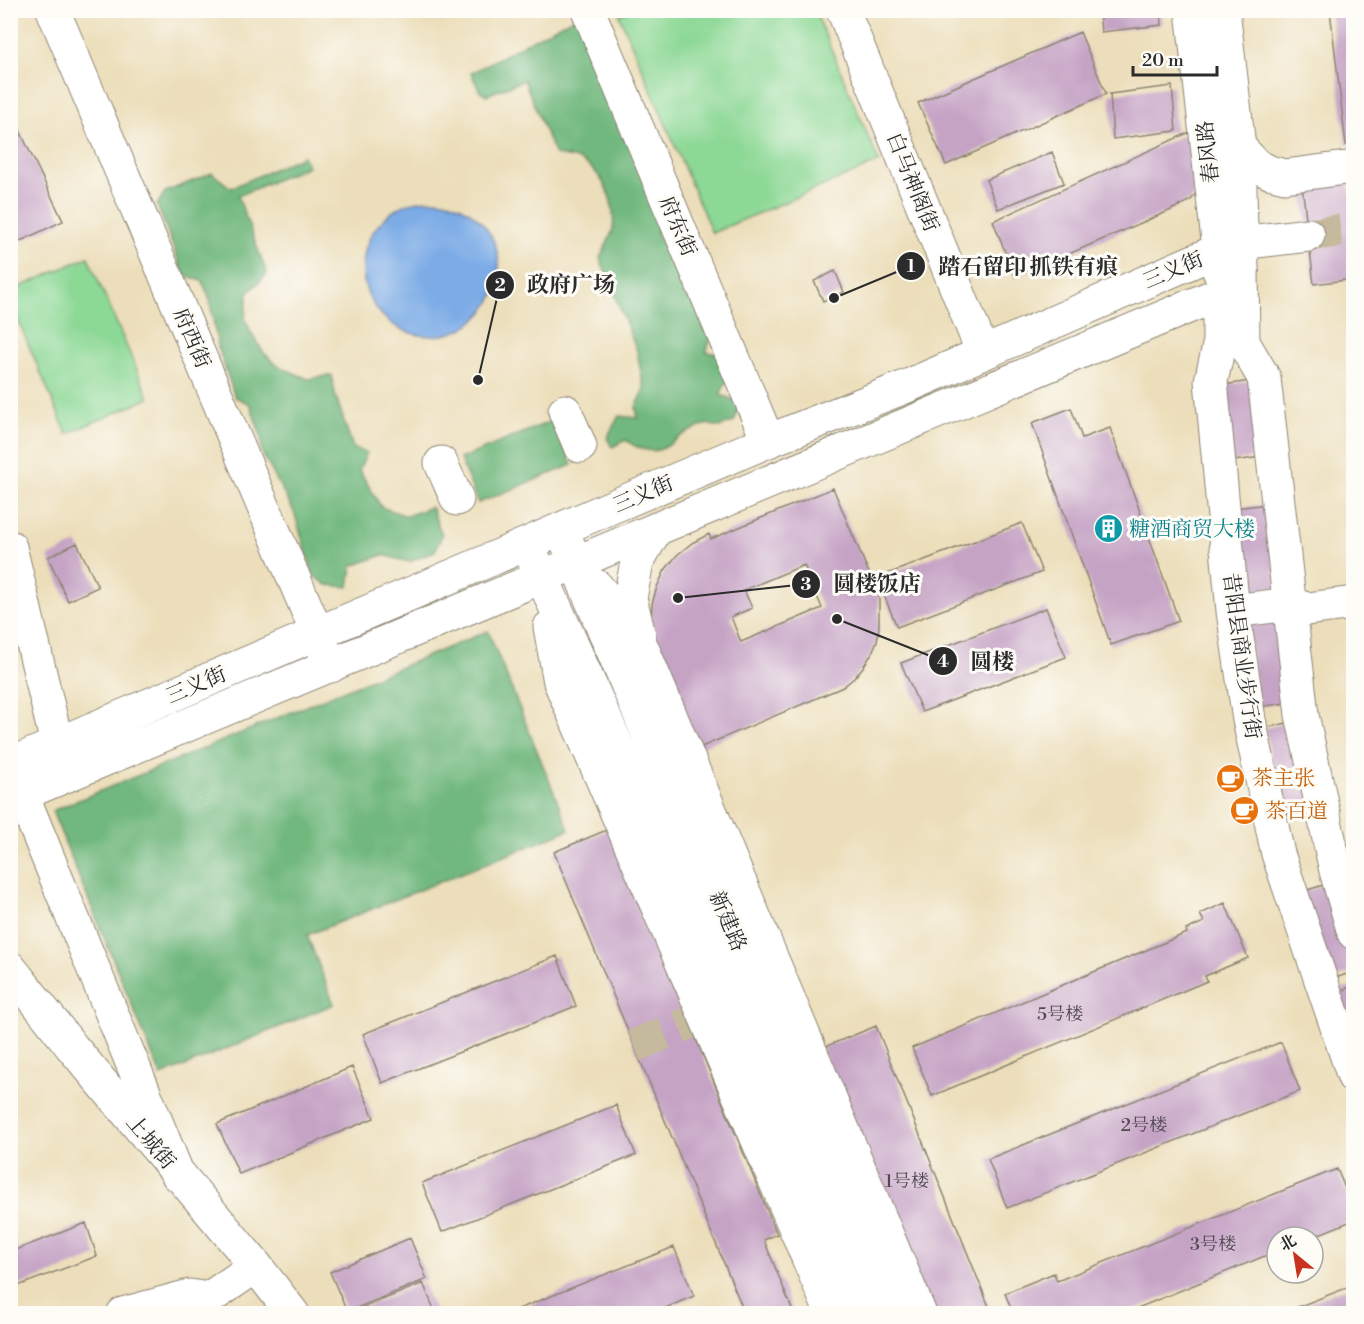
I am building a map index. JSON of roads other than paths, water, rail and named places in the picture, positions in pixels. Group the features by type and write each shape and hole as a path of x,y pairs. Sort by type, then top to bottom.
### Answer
{"main road":[{"name":"府西街","path":"53,10 331,666"},
{"name":"府东街","path":"588,10 768,441"},
{"name":"白马神阁街","path":"843,10 983,353"},
{"name":"春风路","path":"1192,10 1234,255"},
{"name":"春风路","path":"1224,10 1239,147 1234,255"},
{"path":"1239,147 1256,165 1269,172 1285,176 1353,167"},
{"name":"三义街","path":"178,1175 22,794 15,774 15,762 768,441 910,385 983,353 1234,255 1308,235"},
{"name":"三义街","path":"22,794 1219,294 1234,255"},
{"path":"1234,255 1243,342 1264,378 1302,715 1336,871 1353,933"},
{"name":"昔阳县商业步行街","path":"1219,294 1219,346 1211,381 1233,611 1249,720 1278,854 1353,1077"},
{"path":"565,411 580,446"},
{"path":"441,463 457,498"},
{"name":"新建路","path":"562,529 892,1314"},
{"path":"641,645 630,598 637,562 656,529"},
{"path":"527,543 542,578 560,682 709,1015 831,1314"},
{"path":"10,547 57,744"},
{"path":"576,562 634,631 641,645 920,1314"},
{"path":"1233,611 1290,604 1307,609 1353,603"},
{"name":"上城街","path":"10,968 72,1047 256,1266 293,1314"},
{"path":"709,1015 861,1314"},
{"path":"123,1314 190,1296 208,1299 256,1266"}],"water":[{"path":"431,200 457,205 469,211 479,220 488,230 494,242 499,268 494,294 488,306 479,316 469,325 457,331 431,336 405,331 393,325 383,316 374,306 368,294 363,268 368,242 374,230 383,220 393,211 405,205"}],"tunnel":[{"path":"1308,235 1354,229"},
{"path":"634,1046 689,1023"}],"place":[{"name":"踏石留印 抓铁有痕","path":"834,298"},
{"name":"政府广场","path":"478,380"},
{"name":"糖酒商贸大楼","path":"1108,529"},
{"name":"圆楼饭店","path":"678,598"},
{"name":"圆楼","path":"837,619"},
{"name":"茶主张","path":"1231,778"},
{"name":"茶百道","path":"1244,811"}]}
